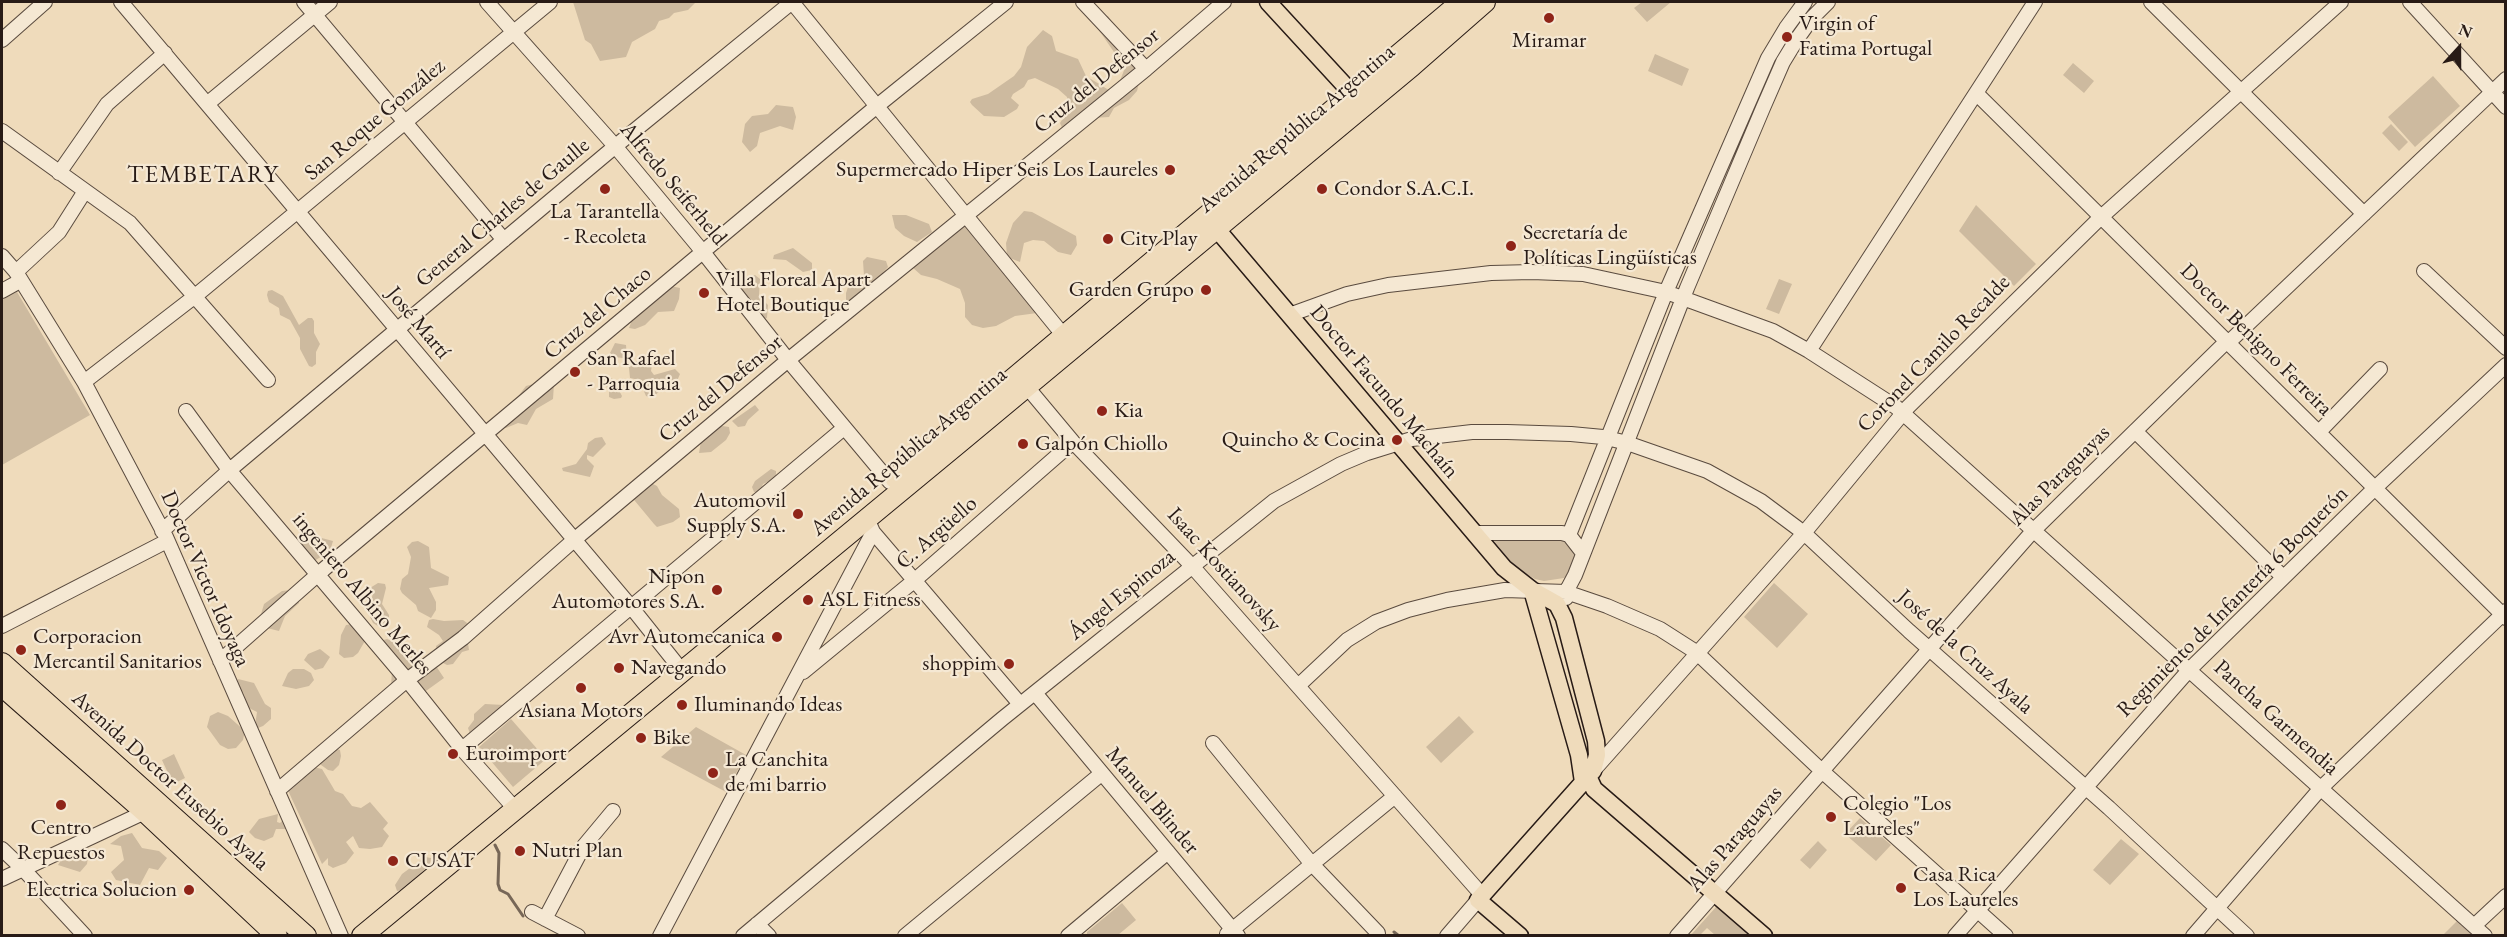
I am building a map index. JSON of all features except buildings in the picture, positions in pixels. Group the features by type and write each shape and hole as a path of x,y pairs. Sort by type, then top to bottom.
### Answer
{"highway":[{"name":"Avenida República Argentina","path":"351,936 679,667 890,482 1021,381 1470,4"},
{"name":"Avenida República Argentina","path":"362,936 489,825 509,802 679,667 870,525 1021,381 1064,336 1211,223 1221,209 1274,163 1275,158 1357,99"},
{"path":"870,525 869,507 887,490 890,482"},
{"name":"Avenida Doctor Eusebio Ayala","path":"2,663 306,936"},
{"name":"Avenida Doctor Eusebio Ayala","path":"2,686 145,812 277,936"},
{"path":"342,936 478,823 489,825 488,839 376,936"}],"main road":[{"path":"1268,2 1357,99"},
{"name":"Doctor Facundo Machaín","path":"1211,223 1504,568 1532,590 1557,604 1564,618 1596,741 1597,755 1588,776"},
{"path":"1532,590 1579,755 1594,789 1764,936"},
{"name":"Coronel Camilo Recalde","path":"1480,897 1588,776"},
{"path":"1480,897 1520,936"}],"street":[{"path":"2,40 45,2"},
{"name":"José Martí","path":"121,2 632,608 679,667"},
{"path":"304,2 504,240"},
{"path":"207,104 330,2"},
{"name":"Alfredo Seiferheld","path":"486,2 615,146 890,482"},
{"name":"San Roque González","path":"84,382 194,297 550,2"},
{"path":"792,2 1064,336"},
{"name":"General Charles de Gaulle","path":"2,626 165,536 229,470 615,146 792,2"},
{"name":"Cruz del Chaco","path":"220,661 318,574 877,106 1006,2"},
{"path":"1083,2 1146,69"},
{"name":"Cruz del Defensor","path":"277,791 407,680 463,638 574,540 788,360 1146,69 1224,2"},
{"path":"1569,536 1666,292 1768,57 1798,9 1805,2"},
{"path":"1564,618 1566,592 1763,108 1783,62 1797,39 1812,18 1828,2"},
{"path":"2151,2 2241,89 2364,214"},
{"name":"Coronel Camilo Recalde","path":"1588,776 1804,532 1903,413 2103,216 2241,89 2341,2"},
{"path":"2410,2 2505,106"},
{"path":"1809,351 1976,93 2030,4"},
{"path":"59,173 107,104 165,53"},
{"name":"Alas Paraguayas","path":"1677,936 1931,651 2033,531 2225,344 2505,79"},
{"name":"Doctor Benigno Ferreira","path":"1976,93 2504,614"},
{"path":"1749,102 1763,108"},
{"path":"2,131 130,223 268,380"},
{"path":"2,291 58,232 85,191"},
{"name":"Doctor Victor Idoyaga","path":"2,256 18,276 84,382 165,536 342,936"},
{"path":"2424,271 2505,348"},
{"name":"Pancha Garmendia","path":"1289,315 1347,294 1388,285 1491,273 1583,274 1666,292 1773,331 1809,351 1903,413 2485,936"},
{"name":"Regimiento de Infantería 6 Boquerón","path":"1955,936 2190,669 2505,365"},
{"path":"2319,432 2380,369"},
{"name":"Isaac Kostianovsky","path":"1021,381 1072,442 1192,566 1395,796 1480,897"},
{"name":"ingeniero Albino Merles","path":"186,411 229,470 509,802"},
{"path":"462,749 844,428"},
{"path":"2135,431 2283,577"},
{"name":"Ángel Espinoza","path":"743,936 1020,704 1259,512 1305,483 1367,453 1428,436 1472,432 1540,432 1608,438 1627,443"},
{"name":"C. Argüello","path":"798,675 915,580 1072,442"},
{"name":"José de la Cruz Ayala","path":"1627,443 1707,471 1761,501 1804,532 1931,651 2085,787 2247,936"},
{"path":"660,936 798,675 870,525 1020,704"},
{"path":"1474,533 1562,533 1569,536 1583,553"},
{"path":"1298,686 1347,640 1376,622 1408,610 1447,600 1505,590 1566,592 1633,616 1686,644 1823,772 2006,936"},
{"path":"2193,936 2321,788 2504,614"},
{"name":"Manuel Blinder","path":"1035,693 1168,852 1232,934"},
{"path":"1213,743 1311,863 1378,933"},
{"path":"911,934 1101,774"},
{"path":"1232,934 1311,863 1395,796"},
{"path":"578,936 539,915 583,847 613,811"},
{"path":"2,879 145,812"},
{"path":"2,849 85,936"},
{"path":"1068,936 1168,852"},
{"path":"2475,925 2505,896"},
{"name":"Coronel Camilo Recalde","path":"1447,936 1480,897"},
{"path":"757,924 769,936"}],"shaded area":[{"path":"573,2 696,2 688,10 674,13 669,18 659,21 655,29 632,42 626,57 600,61 591,44 585,40"},
{"path":"1642,2 1671,2 1647,22 1634,8"},
{"path":"1104,15 1108,16 1135,54 1139,83 1137,91 1129,100 1114,108 1109,117 1093,118 1063,130 1060,123 1069,109 1067,97 1058,89 1035,78 1028,80 1024,87 1013,94 1011,98 1019,105 1017,109 1004,117 984,116 970,102 972,99 988,94 1014,76 1021,67 1027,47 1043,30 1052,36 1056,51 1078,59 1086,76 1112,92 1119,83 1125,68 1096,26"},
{"path":"1655,54 1689,69 1682,86 1648,71"},
{"path":"2073,63 2094,81 2084,93 2063,75"},
{"path":"2433,76 2460,106 2415,147 2388,117"},
{"path":"776,105 793,107 796,117 793,130 780,126 760,133 757,146 750,152 742,142 745,124 752,116 768,114"},
{"path":"2391,124 2408,142 2399,151 2382,133"},
{"path":"1976,205 2036,264 2014,286 1959,231"},
{"path":"1024,211 1032,212 1076,236 1077,245 1071,255 1058,252 1044,241 1033,240 1024,243 1020,262 1007,257 1006,243 1013,223"},
{"path":"892,215 906,215 929,224 932,232 917,242 904,236 895,228"},
{"path":"960,224 972,227 1040,295 1037,313 1015,316 996,326 983,328 972,325 965,317 965,303 960,289 921,275 912,267"},
{"path":"793,248 812,263 812,270 803,272 786,260 773,259 774,255"},
{"path":"867,257 886,261 888,267 868,289 846,302 849,284 855,278 864,276 863,261"},
{"path":"727,268 744,279 755,275 760,279 759,296 768,305 767,318 763,319 723,271"},
{"path":"1779,279 1792,284 1779,314 1766,309"},
{"path":"670,286 680,288 679,299 674,311 658,312 645,325 635,329 629,328 635,312"},
{"path":"272,290 283,296 299,325 308,318 314,321 314,333 320,344 316,352 316,364 312,367 309,366 300,349 300,338 290,320 280,315 279,308 269,302 268,291"},
{"path":"17,292 90,415 2,465 2,300"},
{"path":"615,343 626,345 627,359 652,365 651,371 654,375 675,369 680,374 677,381 671,381 652,398 646,396 639,380 630,378 629,368 623,358 614,357 610,353"},
{"path":"601,375 613,379 621,398 609,397 609,390 600,379"},
{"path":"549,380 554,384 553,399 536,409 527,425 518,423 506,428 503,425 516,399 526,386"},
{"path":"755,405 759,410 745,426 738,427 732,421"},
{"path":"716,425 729,427 730,433 726,440 711,452 699,453 701,441"},
{"path":"602,437 606,444 593,457 587,455 587,459 594,466 590,477 563,471 562,468 576,464 587,449 588,443 595,438"},
{"path":"771,469 776,471 776,478 763,484 760,492 754,492 752,487 755,481"},
{"path":"647,481 657,486 662,495 679,509 680,517 657,527 654,524 630,495"},
{"path":"314,536 333,541 330,551 308,565 300,547 304,541"},
{"path":"1495,538 1563,538 1578,555 1570,573 1564,578 1544,581 1535,579 1516,568 1494,541"},
{"path":"418,541 429,547 431,568 449,577 448,585 429,588 436,602 436,610 431,618 418,611 416,605 400,589 402,579 408,574 411,557 407,547 412,542"},
{"path":"378,583 385,584 382,604 389,615 386,627 381,628 373,623 370,617 373,608 371,603 373,592 370,588"},
{"path":"1774,583 1808,614 1777,648 1744,617"},
{"path":"291,590 299,595 299,603 285,616 279,631 263,627 259,621 264,604 282,591"},
{"path":"429,620 463,620 474,628 467,637 469,650 462,652 453,664 447,665 439,661 436,646 443,641 439,635 427,627"},
{"path":"353,624 366,639 358,653 353,657 344,658 339,654 341,635 346,625"},
{"path":"387,639 417,661 415,667 391,687 392,670 380,641"},
{"path":"320,649 330,657 323,668 315,670 304,660 308,654"},
{"path":"434,663 444,678 419,696 415,675"},
{"path":"293,669 304,669 311,673 314,680 309,686 296,689 282,686 288,673"},
{"path":"238,679 254,683 265,704 271,708 271,719 263,726 258,728 255,726 257,712 247,707 244,694 235,685"},
{"path":"485,704 504,705 470,734 468,728 474,720 474,714"},
{"path":"218,712 228,716 245,731 243,740 236,748 228,749 220,745 207,727 210,716"},
{"path":"1459,716 1474,732 1441,763 1426,747"},
{"path":"511,719 546,759 513,787 479,747"},
{"name":"La Canchita de mi barrio","path":"696,727 746,755 726,792 661,757"},
{"path":"332,747 340,750 341,756 339,765 333,771 317,762"},
{"path":"174,754 185,778 173,784 162,760"},
{"path":"304,765 322,769 335,791 343,794 352,806 361,808 370,802 388,823 383,829 389,836 382,847 359,848 353,836 346,842 354,853 346,863 333,868 328,865 328,858 322,864 285,784"},
{"path":"278,814 277,822 280,823 285,818 288,829 276,829 273,837 264,841 255,838 249,832 259,819"},
{"path":"1860,818 1891,845 1876,861 1845,834"},
{"path":"132,833 142,848 159,851 167,858 158,870 149,868 140,885 116,880 111,872 124,860 121,846 110,844 121,836"},
{"path":"2121,839 2139,854 2110,885 2093,870"},
{"path":"1818,841 1827,850 1810,869 1800,860"},
{"path":"71,850 80,850 88,857 87,864 80,872 58,865 65,854"},
{"path":"425,857 431,858 430,864 402,890 397,891 395,885 402,874"},
{"path":"1122,903 1136,920 1118,935 1087,935 1087,932"},
{"path":"1716,907 1721,908 1753,935 1715,935 1707,928 1700,935 1690,936"},
{"path":"2459,919 2476,936 2442,936"}],"waterway":[{"path":"495,845 499,853 498,884 500,890 508,894 523,916"},
{"path":"1394,932 1399,936"}],"place":[{"name":"Miramar","path":"1549,18"},
{"name":"Virgin of Fatima Portugal","path":"1787,37"},
{"name":"Supermercado Hiper Seis Los Laureles","path":"1170,170"},
{"name":"La Tarantella - Recoleta","path":"605,189"},
{"name":"Condor S.A.C.I.","path":"1322,189"},
{"name":"City Play","path":"1108,239"},
{"name":"Secretaría de Políticas Lingüísticas","path":"1511,246"},
{"name":"Garden Grupo","path":"1206,290"},
{"name":"Villa Floreal Apart Hotel Boutique","path":"704,293"},
{"name":"San Rafael - Parroquia","path":"575,372"},
{"name":"Kia","path":"1102,411"},
{"name":"Quincho & Cocina","path":"1397,440"},
{"name":"Galpón Chiollo","path":"1023,444"},
{"name":"Automovil Supply S.A.","path":"798,514"},
{"name":"Nipon Automotores S.A.","path":"717,590"},
{"name":"ASL Fitness","path":"808,600"},
{"name":"Avr Automecanica","path":"777,637"},
{"name":"Corporacion Mercantil Sanitarios","path":"21,650"},
{"name":"shoppim","path":"1009,664"},
{"name":"Navegando","path":"619,668"},
{"name":"Asiana Motors","path":"581,688"},
{"name":"Iluminando Ideas","path":"682,705"},
{"name":"Bike","path":"641,738"},
{"name":"Euroimport","path":"453,754"},
{"name":"La Canchita de mi barrio","path":"713,773"},
{"name":"Centro Repuestos","path":"61,805"},
{"name":"Colegio \"Los Laureles\"","path":"1831,817"},
{"name":"Nutri Plan","path":"520,851"},
{"name":"CUSAT","path":"393,861"},
{"name":"Casa Rica Los Laureles","path":"1901,888"},
{"name":"Electrica Solucion","path":"189,890"}],"district":[{"name":"TEMBETARY","path":"203,175"}]}
